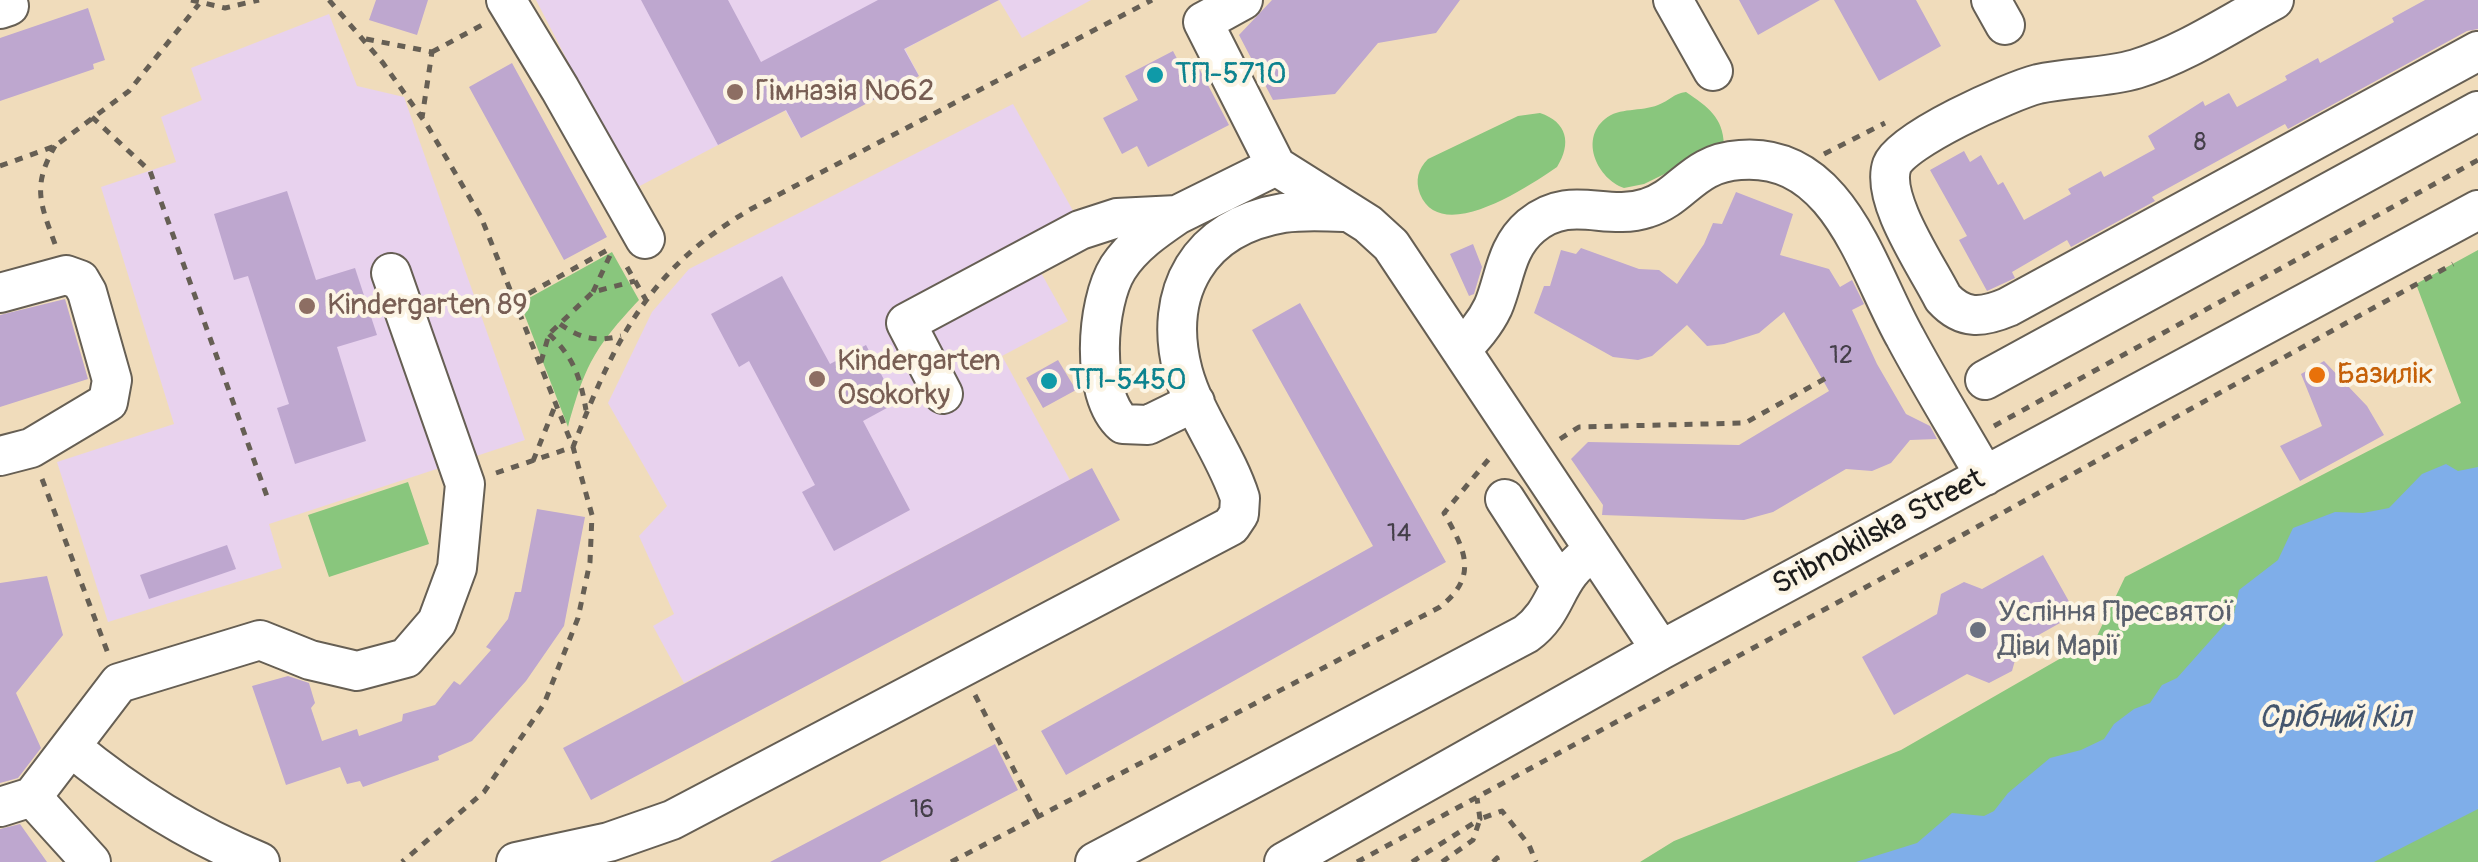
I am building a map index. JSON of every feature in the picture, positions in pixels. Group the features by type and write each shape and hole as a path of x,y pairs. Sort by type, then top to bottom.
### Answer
{"street":[{"path":"1243,0 1202,22 1276,166 1368,224 1391,245 1661,650"},
{"path":"1672,0 1713,70"},
{"path":"2274,0 2177,53 2134,70 2032,85 1900,151 1892,165 1889,184 1894,204 1943,298 1954,310 1970,316 1988,316 2008,308 2478,50"},
{"path":"498,10 510,12 560,89 630,242"},
{"path":"1985,380 2478,112"},
{"path":"1461,350 1485,323 1493,307 1510,251 1521,235 1548,215 1579,207 1615,211 1650,208 1689,178 1720,163 1777,162 1813,184 1848,221 1903,334 1985,476"},
{"path":"1195,402 1148,425 1123,424 1110,406 1102,369 1102,318 1107,291 1135,246 1176,215 1276,166"},
{"name":"Sribnokilska Street","path":"1284,862 1661,650 2478,210"},
{"path":"516,862 651,829 962,670 1231,526 1239,514 1240,498 1184,374 1178,310 1185,282 1199,257 1220,238 1248,223 1281,214 1344,212"},
{"path":"943,394 906,323 1080,230 1117,218 1176,215"},
{"path":"91,862 16,802 71,747 120,684 260,640 310,660 356,671 406,658 437,622 457,568 465,484 391,272"},
{"path":"0,293 66,275 80,280 88,292 112,380 108,402 15,452"},
{"path":"1505,500 1560,584"},
{"path":"1095,862 1526,634 1547,613 1560,584 1578,561 1594,550"},
{"path":"71,747 115,784 212,842 260,862"}],"path":[{"path":"191,0 225,8 259,0"},
{"path":"329,0 422,118 481,217 573,447 588,493 593,538 578,618 558,676 526,734 484,792 402,862"},
{"path":"573,447 621,336 678,262 726,224 1152,0"},
{"path":"0,166 55,146 129,90 199,4"},
{"path":"363,39 432,52 498,10"},
{"path":"422,118 432,52"},
{"path":"92,118 150,170 269,502"},
{"path":"55,146 42,169 40,204 66,275"},
{"path":"1965,442 2478,160"},
{"path":"630,242 634,281 646,300"},
{"path":"540,365 549,334 594,292 630,242"},
{"path":"515,301 630,242"},
{"path":"1356,862 2461,260"},
{"path":"594,292 634,281"},
{"path":"560,324 576,336 601,341 621,336"},
{"path":"549,334 568,352 580,381 586,413"},
{"path":"1554,442 1580,427 1745,423 1828,377"},
{"path":"532,461 556,403"},
{"path":"465,484 573,447"},
{"path":"15,452 120,684"},
{"path":"951,862 1440,607 1455,595 1464,578 1466,557 1444,512 1494,453"},
{"path":"962,670 1038,816"},
{"path":"1442,862 1472,840 1480,818 1477,796"},
{"path":"1412,862 1480,818 1502,811 1529,844 1536,862"}],"shaded area":[{"name":"Гімназія №62","path":"536,0 995,0 905,49 918,74 801,138 785,110 634,189"},
{"path":"999,0 1091,0 1022,38"},
{"name":"Kindergarten 89","path":"329,14 357,86 404,97 525,440 269,524 282,568 108,622 57,462 174,424 101,187 176,162 161,117 202,100 191,68"},
{"name":"Kindergarten Osokorky","path":"1013,104 1076,216 1026,246 1068,321 1002,356 1070,480 684,683 653,626 674,614 639,536 667,506 608,403 652,312 689,269"}],"green space":[{"path":"1686,92 1713,114 1721,127 1724,145 1644,184 1624,188 1606,176 1593,148 1593,137 1605,119 1658,105"},
{"path":"1540,113 1556,122 1564,134 1564,150 1557,167 1486,207 1446,214 1431,209 1418,184 1428,159 1518,116"},
{"name":"Срібний Кіл","path":"2478,250 2478,862 1640,862 1674,841 1901,750 2096,638 2125,577 2461,403 2416,284"},
{"path":"612,252 639,300 593,358 568,427 520,303"},
{"path":"408,482 429,544 329,577 308,515"}],"water":[{"name":"Срібний Кіл","path":"2446,464 2458,471 2478,467 2478,809 2374,862 1856,862 1917,843 1952,813 1984,816 2050,758 2104,739 2114,724 2150,703 2162,685 2177,678 2234,614 2239,590 2278,560 2293,528 2335,512 2363,513 2389,508 2422,474"}],"building":[{"path":"376,0 428,0 417,35 369,20"},
{"path":"641,0 728,0 761,62 878,0 999,0 904,49 919,76 801,138 786,110 718,145"},
{"path":"1272,0 1460,0 1436,33 1378,43 1335,94 1273,100 1239,35"},
{"path":"1739,0 1820,0 1758,35"},
{"path":"1834,0 1916,0 1941,46 1879,81"},
{"path":"2425,0 2478,0 2478,29 2467,31 2288,129 2285,124 2071,247 2067,240 2012,272 2015,278 1987,291 1959,240 1967,236 1930,170 1964,151 1970,162 1981,155 1998,185 2003,182 2024,220 2071,194 2068,189 2101,171 2104,177 2155,149 2148,136 2203,101 2205,106 2229,93 2237,107 2318,58 2320,63 2394,22 2392,18"},
{"path":"88,8 105,60 93,64 94,69 0,101 0,38"},
{"path":"1173,51 1185,74 1199,68 1229,125 1148,167 1137,146 1122,154 1103,118 1138,100 1125,76"},
{"path":"512,63 607,237 564,260 469,87"},
{"path":"287,191 316,280 355,268 377,335 337,347 366,441 295,464 277,408 289,404 248,276 234,280 214,214"},
{"path":"1736,192 1793,214 1780,255 1829,269 1840,287 1852,280 1864,304 1852,310 1877,364 1906,414 1930,426 1937,439 1910,440 1891,463 1872,471 1846,469 1773,512 1744,520 1602,515 1603,505 1571,459 1588,442 1739,445 1829,391 1784,312 1759,333 1724,344 1707,346 1687,325 1652,356 1638,360 1613,357 1534,313 1544,286 1550,286 1561,250 1576,254 1581,248 1639,269 1659,270 1677,284 1713,223 1722,224"},
{"path":"1473,244 1482,267 1474,294 1469,296 1450,254"},
{"path":"782,276 830,364 866,345 896,403 863,421 910,510 834,551 802,492 815,485 749,361 739,367 711,314"},
{"path":"65,299 88,379 0,407 0,315"},
{"path":"1300,303 1446,562 1066,775 1041,731 1373,546 1252,330"},
{"name":"ТП-5450","path":"1058,360 1076,390 1043,408 1026,378"},
{"path":"2324,361 2367,406 2384,435 2300,481 2280,446 2322,426 2301,374"},
{"path":"1092,468 1120,520 591,800 563,748"},
{"path":"537,509 585,517 564,626 526,681 472,741 438,756 439,760 363,787 360,781 347,784 340,767 286,785 252,686 288,676 309,683 315,703 311,708 322,741 357,729 359,736 402,721 403,714 435,705 454,681 460,685 491,650 486,647 508,619 515,592 521,592"},
{"path":"227,545 236,569 149,599 140,575"},
{"name":"Успіння Пресвятої Діви Марії","path":"2043,555 2076,614 2019,646 2012,671 1989,683 1967,674 1894,715 1862,657 1937,614 1941,594 1964,582 1982,589"},
{"path":"47,576 63,635 16,693 41,748 18,778 0,783 0,583"},
{"path":"995,744 1018,790 880,862 770,862"},
{"path":"20,824 47,862 0,862 0,829"}],"place":[{"name":"ТП-5710","path":"1155,75"},
{"name":"Гімназія №62","path":"735,92"},
{"name":"Kindergarten 89","path":"307,306"},
{"name":"Базилік","path":"2317,375"},
{"name":"Kindergarten Osokorky","path":"817,379"},
{"name":"ТП-5450","path":"1049,381"},
{"name":"Успіння Пресвятої Діви Марії","path":"1978,630"}]}
